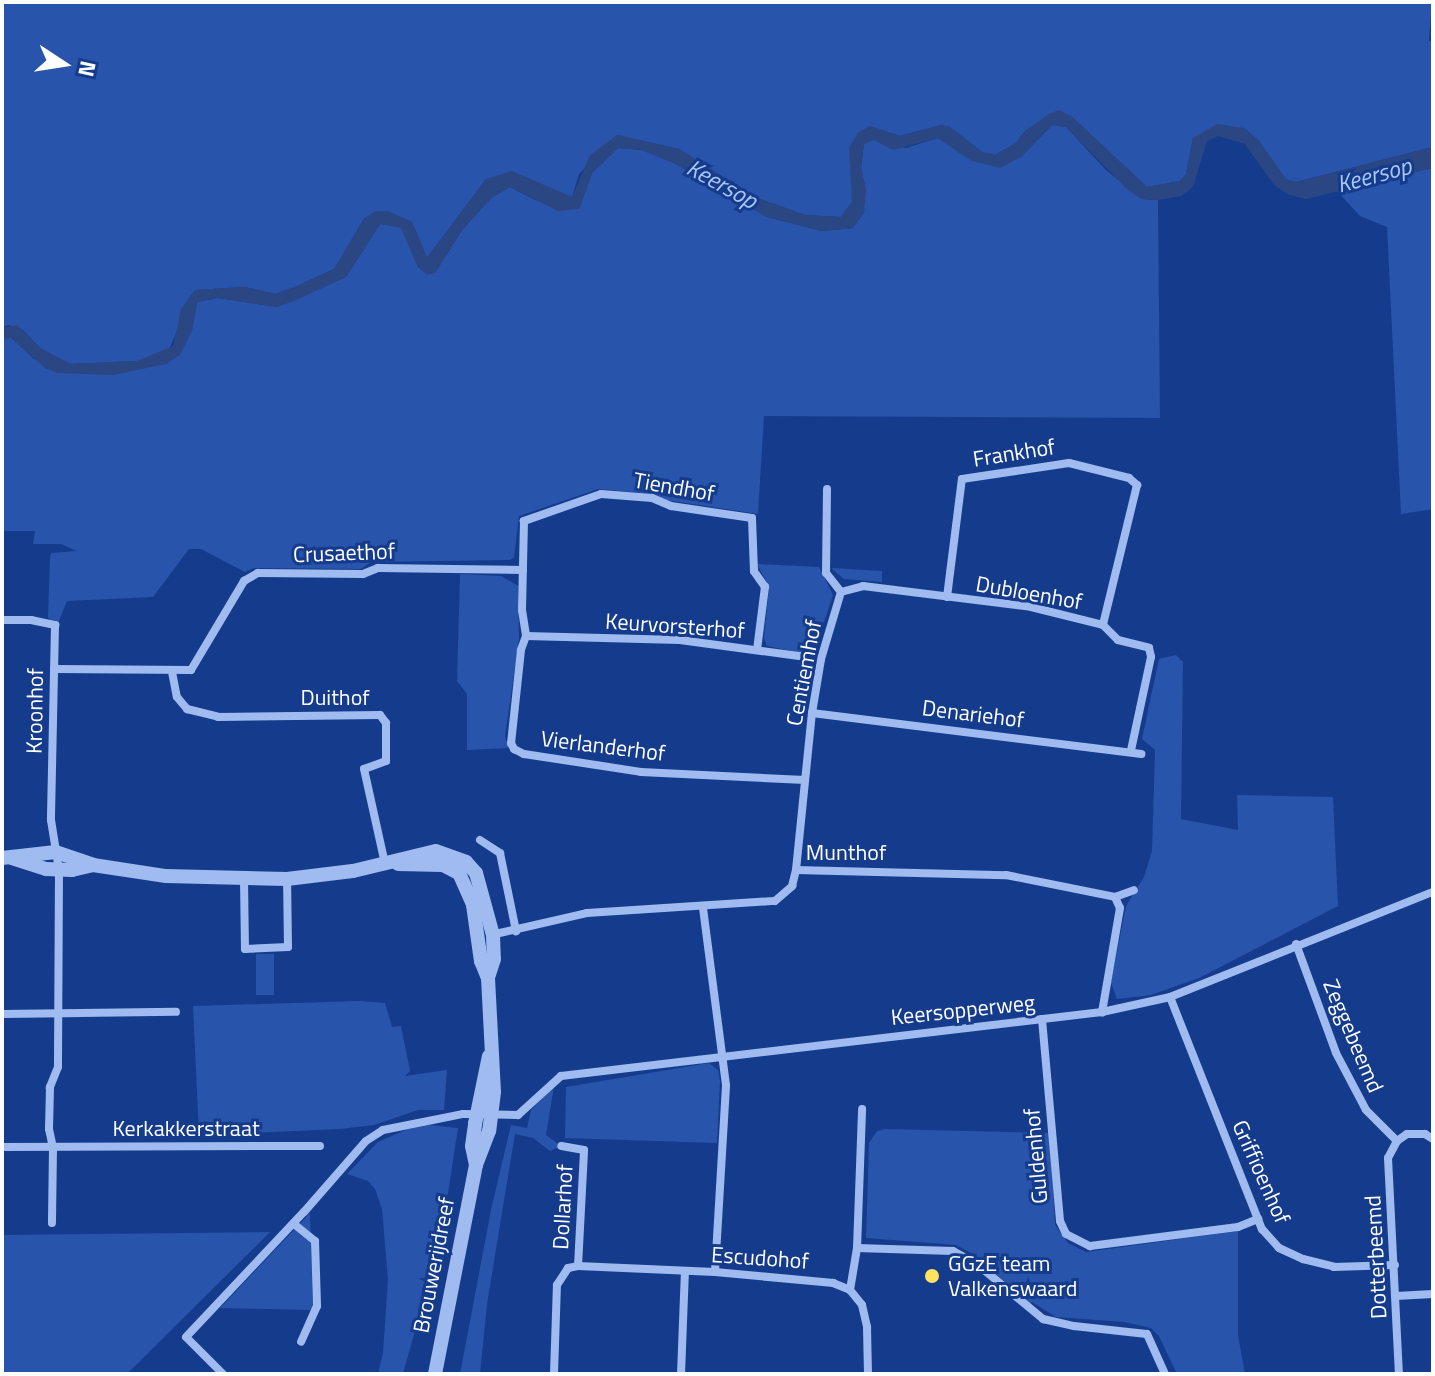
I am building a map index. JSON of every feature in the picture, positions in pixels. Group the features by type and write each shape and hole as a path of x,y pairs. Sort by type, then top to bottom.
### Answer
{"street":[{"name":"Frankhof","path":"947,597 962,479 1069,463 1129,478 1137,485 1103,625"},
{"path":"827,489 826,573 841,592"},
{"name":"Tiendhof","path":"526,636 522,610 524,521 601,494 652,498 671,506 752,518 754,571 765,587 757,650"},
{"name":"Crusaethof","path":"172,672 191,670 244,581 258,573 363,574 378,568 523,570"},
{"name":"Dubloenhof","path":"841,592 863,586 1031,607 1103,625 1118,640 1149,648 1151,657 1131,750"},
{"name":"Centiemhof","path":"796,870 812,713 821,659 841,592"},
{"name":"Kroonhof","path":"2,620 31,620 55,625 51,820 59,870 58,1067 50,1087 49,1129 53,1148"},
{"name":"Keurvorsterhof","path":"526,636 680,640 821,659"},
{"name":"Vierlanderhof","path":"526,636 521,650 511,743 524,754 641,772 805,780"},
{"path":"54,669 172,672"},
{"name":"Duithof","path":"172,672 177,697 187,709 218,717 380,715 386,723 386,761 364,769 386,864"},
{"name":"Denariehof","path":"812,713 1131,750 1141,754"},
{"path":"480,840 500,853 516,931"},
{"name":"Brouwerijdreef","path":"7,858 35,852 56,852 93,865 166,876 244,879 321,877 386,864 443,865 459,873 486,936 481,961 488,978 490,1052 484,1114 472,1146 476,1165 435,1374"},
{"name":"Brouwerijdreef","path":"7,858 37,868 59,870 93,865"},
{"name":"Munthof","path":"486,936 587,913 775,901 792,886 796,870 981,873 1115,897"},
{"path":"244,879 245,949 288,947 287,879"},
{"path":"1102,1012 1120,908 1115,897 1134,890"},
{"name":"Keersopperweg","path":"223,1374 186,1337 294,1224 366,1141 383,1130 484,1114 518,1115 561,1076 1102,1012 1170,997 1296,944 1433,892"},
{"path":"703,908 726,1086 715,1272"},
{"name":"Zeggebeemd","path":"1296,944 1342,1064 1366,1110 1397,1141"},
{"name":"Griffioenhof","path":"1170,997 1258,1219 1279,1248 1303,1259 1334,1267 1395,1265"},
{"path":"2,1014 176,1012"},
{"name":"Guldenhof","path":"1042,1019 1060,1221 1066,1234 1090,1246 1238,1227 1258,1219"},
{"path":"862,1109 857,1248 850,1290 862,1305 867,1327 868,1374"},
{"path":"1397,1141 1407,1134 1425,1134 1433,1139"},
{"name":"Dotterbeemd","path":"1397,1141 1388,1158 1399,1374"},
{"name":"Kerkakkerstraat","path":"2,1147 320,1146"},
{"name":"Dollarhof","path":"554,1374 557,1285 568,1268 578,1266 584,1150 561,1146"},
{"path":"52,1223 53,1148"},
{"path":"294,1224 315,1241 317,1306 301,1342"},
{"path":"857,1248 953,1251 978,1265 1043,1319 1074,1326 1147,1334 1165,1374"},
{"name":"Escudohof","path":"578,1266 822,1280 850,1290"},
{"path":"681,1374 685,1272"},
{"path":"1396,1296 1433,1294"}],"shaded area":[{"path":"2,2 1432,2 1429,41 1433,41 1433,147 1296,182 1286,179 1258,140 1244,128 1193,138 1186,174 1180,181 1147,187 1072,117 1059,111 1025,131 1016,143 995,155 982,152 950,127 941,125 900,136 870,126 858,133 852,202 841,217 805,215 757,198 679,149 617,135 579,174 572,197 486,179 427,258 412,222 387,211 348,248 334,269 297,286 275,294 245,287 196,290 169,349 137,361 70,364 40,348 23,330 8,325 2,328"},
{"path":"1052,125 1066,127 1106,170 1142,199 1158,200 1160,418 764,416 758,514 666,500 654,494 598,489 519,516 514,558 509,560 371,562 361,569 254,568 245,572 201,549 189,549 153,597 67,601 56,628 48,617 51,553 77,551 61,544 33,544 35,531 2,531 3,338 11,337 34,359 113,375 185,344 192,330 197,302 218,298 277,307 346,277 380,224 401,227 418,267 435,273 462,230 491,198 510,187 535,200 579,209 592,173 618,148 642,150 674,163 767,217 822,231 853,228 866,191 861,168 864,143 874,139 906,148 938,138 972,161 1021,157"},
{"path":"1433,168 1433,509 1401,514 1387,227 1360,216 1336,190"},
{"path":"757,564 819,567 833,595 815,649 806,654 767,646 764,638 769,587"},
{"path":"831,568 882,571 882,582 844,579"},
{"path":"460,574 501,576 518,586 519,639 505,736 508,748 467,750 467,694 457,681"},
{"path":"1176,655 1183,662 1181,819 1238,830 1237,795 1333,797 1338,906 1199,978 1151,995 1117,999 1111,983 1126,906 1144,877 1152,851 1155,750 1142,739 1159,659"},
{"path":"256,954 274,954 274,995 256,995"},
{"path":"359,1001 385,1003 392,1027 401,1026 410,1071 405,1076 447,1070 444,1110 418,1110 374,1125 340,1129 199,1135 193,1006"},
{"path":"709,1063 718,1070 720,1081 717,1143 565,1138 566,1087"},
{"path":"554,1086 546,1135 561,1146 550,1151 533,1138 515,1134 487,1304 480,1374 460,1374 491,1210 511,1125 527,1128 531,1110"},
{"path":"430,1125 458,1128 442,1233 403,1374 378,1374 383,1353 388,1279 382,1209 375,1189 368,1181 347,1174 378,1142 408,1129"},
{"path":"877,1131 1050,1133 1055,1225 1068,1243 1086,1252 1238,1231 1238,1335 1245,1374 1177,1374 1159,1336 1151,1328 1124,1322 1056,1317 1032,1302 1029,1304 975,1255 956,1245 866,1238 869,1143"},
{"path":"310,1213 313,1310 220,1308"},
{"path":"270,1232 127,1374 2,1374 2,1235"}],"water":[{"name":"Keersop","path":"1059,110 1072,117 1147,187 1180,181 1186,174 1193,138 1217,124 1244,128 1258,140 1286,179 1296,182 1433,147 1433,168 1306,199 1289,195 1274,185 1245,144 1218,136 1207,141 1193,187 1181,196 1158,200 1142,199 1128,190 1066,127 1052,125 1021,157 1000,168 972,161 938,138 893,150 874,140 864,144 861,167 866,191 864,213 853,228 822,231 767,217 674,163 642,150 618,148 592,173 579,209 558,211 510,187 491,198 462,230 435,273 427,275 418,267 401,228 380,224 346,277 294,301 277,307 218,298 197,302 192,330 180,355 166,364 113,375 57,373 45,368 11,338 2,339 2,328 17,325 40,348 70,364 137,361 173,346 181,309 195,290 245,287 275,294 297,286 334,269 364,218 376,211 387,211 412,222 427,258 486,179 512,171 572,197 590,155 617,135 679,149 757,198 805,215 841,217 852,202 849,148 858,133 870,126 900,136 941,125 950,127 982,152 995,155 1016,143 1025,131 1049,114"}],"place":[{"name":"GGzE team Valkenswaard","path":"932,1276"}]}
